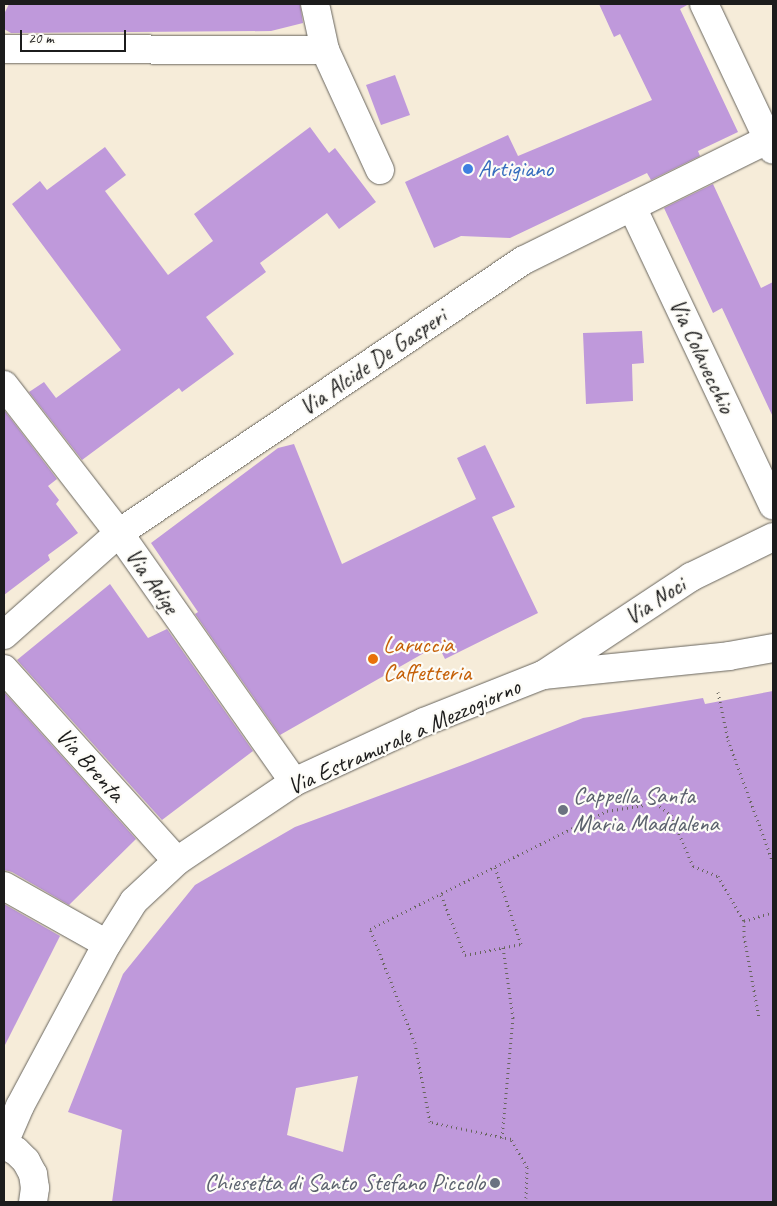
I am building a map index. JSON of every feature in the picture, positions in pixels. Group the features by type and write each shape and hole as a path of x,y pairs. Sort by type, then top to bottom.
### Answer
{"street":[{"path":"315,4 325,50 380,170"},
{"path":"704,4 772,142"},
{"path":"4,49 325,50"},
{"name":"Via Alcide De Gasperi","path":"4,635 119,533 524,260 772,142"},
{"name":"Via Colavecchio","path":"632,207 773,505"},
{"name":"Via Adige","path":"4,385 119,533 294,782"},
{"name":"Via Noci","path":"543,675 691,577 773,537"},
{"name":"Via Estramurale a Mezzogiorno","path":"4,1144 20,1106 107,944 134,901 177,861 294,782 424,722 543,675 729,656 773,648"},
{"name":"Via Brenta","path":"4,669 177,861"},
{"path":"4,886 107,944"},
{"path":"4,1144 26,1161 33,1174 34,1202"}],"path":[{"path":"718,692 728,740 773,862"},
{"path":"524,1202 526,1198 527,1167 511,1139 430,1122 415,1043 370,929 607,811 656,803 671,815 694,866 718,876 744,921 744,936 759,1018"},
{"path":"440,894 465,955 521,944 496,867"},
{"path":"744,921 773,912"},
{"path":"502,947 513,1018 502,1138"}],"building":[{"path":"9,4 300,4 303,23 271,31 11,33 4,29 4,14"},
{"path":"599,4 689,4 680,9 738,132 698,151 700,156 651,180 647,173 510,238 461,236 434,248 405,182 508,135 518,156 652,100 620,34 614,37"},
{"path":"395,75 410,115 381,125 366,85"},
{"path":"310,127 329,153 335,148 376,202 339,229 327,213 260,263 266,272 206,317 234,354 182,392 179,388 82,460 29,392 44,382 56,398 121,350 12,204 40,181 47,190 105,147 126,175 105,191 168,275 213,241 194,214"},
{"path":"713,184 761,288 773,282 773,417 722,308 713,313 664,208"},
{"path":"642,331 644,363 632,364 633,401 586,404 583,333"},
{"path":"4,410 57,479 48,486 59,500 56,504 78,533 48,555 50,560 4,595"},
{"path":"294,444 342,564 476,499 457,458 485,445 515,507 492,517 538,613 445,659 438,645 280,735 195,614 198,612 151,543 278,448"},
{"path":"110,584 148,638 167,629 253,751 162,820 17,660"},
{"path":"773,691 773,1202 112,1202 122,1130 68,1112 123,974 195,885 295,827 583,718 703,698 705,704","holes":["358,1076 343,1152 287,1135 296,1088"]},
{"path":"4,692 136,839 69,905 12,872 4,870"},
{"path":"4,904 60,936 4,1047"}],"place":[{"name":"Artigiano","path":"468,169"},
{"name":"Laruccia Caffetteria","path":"373,659"},
{"name":"Cappella Santa Maria Maddalena","path":"563,810"},
{"name":"Chiesetta di Santo Stefano Piccolo","path":"495,1183"}]}
